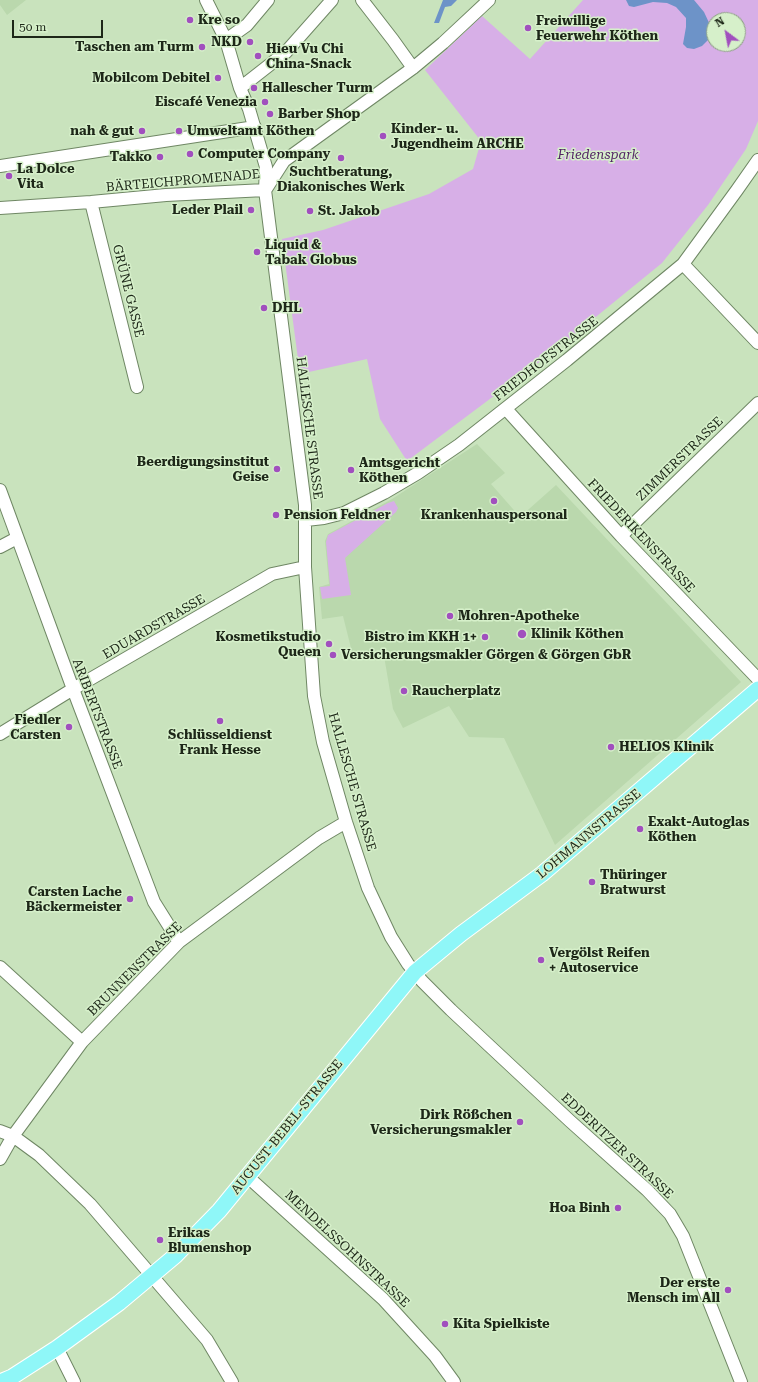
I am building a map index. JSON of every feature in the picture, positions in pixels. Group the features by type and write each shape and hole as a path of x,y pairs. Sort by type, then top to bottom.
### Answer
{"main road":[{"name":"LOHMANNSTRASSE","path":"414,972 461,934 542,874 758,689"},
{"name":"AUGUST-BEBEL-STRASSE","path":"0,1382 12,1377 57,1348 119,1303 175,1256 219,1211 248,1177 414,972"}],"street":[{"name":"HALLESCHE STRASSE","path":"206,0 226,40 240,88 255,127 266,167 265,190 305,505 305,567 312,672 319,724 346,822 368,888 391,937 414,972"},
{"path":"226,40 247,25 268,0"},
{"path":"240,88 286,52 332,0"},
{"path":"362,0 413,68"},
{"name":"BÄRTEICHPROMENADE","path":"0,208 166,195 265,190 284,161 413,68 443,43 489,0"},
{"path":"0,166 255,127"},
{"name":"FRIEDHOFSTRASSE","path":"306,520 324,518 344,512 389,490 418,473 459,445 611,326 683,264 738,190 758,160"},
{"name":"GRÜNE GASSE","path":"91,202 137,388"},
{"path":"683,264 758,343"},
{"name":"ZIMMERSTRASSE","path":"621,536 758,403"},
{"name":"FRIEDERIKENSTRASSE","path":"506,409 621,536 758,680"},
{"name":"ARIBERTSTRASSE","path":"0,490 73,690 154,902 179,942"},
{"path":"0,546 17,538"},
{"name":"EDUARDSTRASSE","path":"0,734 272,574 305,567"},
{"name":"BRUNNENSTRASSE","path":"0,1159 13,1136 82,1042 179,942 319,838 346,822"},
{"path":"0,967 82,1042"},
{"name":"EDDERITZER STRASSE","path":"414,972 450,1010 647,1190 670,1214 683,1236 741,1382"},
{"path":"0,1131 13,1136 39,1155 90,1204 207,1340 232,1382"},
{"name":"MENDELSSOHNSTRASSE","path":"248,1177 383,1299 435,1356 454,1382"},
{"path":"57,1348 74,1382"}],"shaded area":[{"path":"0,0 26,0 7,15 0,5"},
{"name":"Klinik Köthen","path":"477,444 505,473 491,484 520,517 556,485 741,682 555,845 504,738 469,737 449,706 403,728 393,709 383,650 352,652 343,616 322,619 319,587 329,584 325,541 328,534 392,499"}],"green space":[{"name":"Friedenspark","path":"583,0 758,0 758,121 746,149 708,205 662,263 554,351 407,461 380,419 367,359 300,374 282,239 323,230 429,194 473,169 481,141 425,70 482,16 530,59"},
{"path":"394,501 398,508 396,512 345,558 351,595 322,599 320,587 330,586 326,542 328,535"}],"water":[{"path":"443,0 457,0 451,6 445,7 439,23 434,23"},
{"path":"626,0 694,0 706,16 706,42 702,46 694,49 687,48 683,44 686,18 676,7 667,3 653,2 634,7 629,6"}],"place":[{"name":"Kre so","path":"190,20"},
{"name":"Freiwillige Feuerwehr Köthen","path":"528,28"},
{"name":"NKD","path":"250,42"},
{"name":"Taschen am Turm","path":"202,47"},
{"name":"Hieu Vu Chi China-Snack","path":"258,56"},
{"name":"Mobilcom Debitel","path":"218,78"},
{"name":"Hallescher Turm","path":"254,88"},
{"name":"Eiscafé Venezia","path":"265,102"},
{"name":"Barber Shop","path":"270,114"},
{"name":"nah & gut","path":"142,131"},
{"name":"Umweltamt Köthen","path":"179,131"},
{"name":"Kinder- u. Jugendheim ARCHE","path":"383,136"},
{"name":"Computer Company","path":"190,154"},
{"name":"Takko","path":"160,157"},
{"name":"Suchtberatung, Diakonisches Werk","path":"341,158"},
{"name":"La Dolce Vita","path":"9,176"},
{"name":"Leder Plail","path":"251,210"},
{"name":"St. Jakob","path":"310,211"},
{"name":"Liquid & Tabak Globus","path":"257,252"},
{"name":"DHL","path":"264,308"},
{"name":"Beerdigungsinstitut Geise","path":"277,469"},
{"name":"Amtsgericht Köthen","path":"351,470"},
{"name":"Krankenhauspersonal","path":"494,501"},
{"name":"Pension Feldner","path":"276,515"},
{"name":"Mohren-Apotheke","path":"450,616"},
{"name":"Klinik Köthen","path":"522,634"},
{"name":"Bistro im KKH 1+","path":"485,637"},
{"name":"Kosmetikstudio Queen","path":"329,644"},
{"name":"Versicherungsmakler Görgen & Görgen GbR","path":"333,655"},
{"name":"Raucherplatz","path":"404,691"},
{"name":"Schlüsseldienst Frank Hesse","path":"220,721"},
{"name":"Fiedler Carsten","path":"69,727"},
{"name":"HELIOS Klinik","path":"611,747"},
{"name":"Exakt-Autoglas Köthen","path":"640,829"},
{"name":"Thüringer Bratwurst","path":"592,882"},
{"name":"Carsten Lache Bäckermeister","path":"130,899"},
{"name":"Vergölst Reifen + Autoservice","path":"541,960"},
{"name":"Dirk Rößchen Versicherungsmakler","path":"520,1122"},
{"name":"Hoa Binh","path":"618,1208"},
{"name":"Erikas Blumenshop","path":"160,1240"},
{"name":"Der erste Mensch im All","path":"728,1290"},
{"name":"Kita Spielkiste","path":"445,1324"}]}
